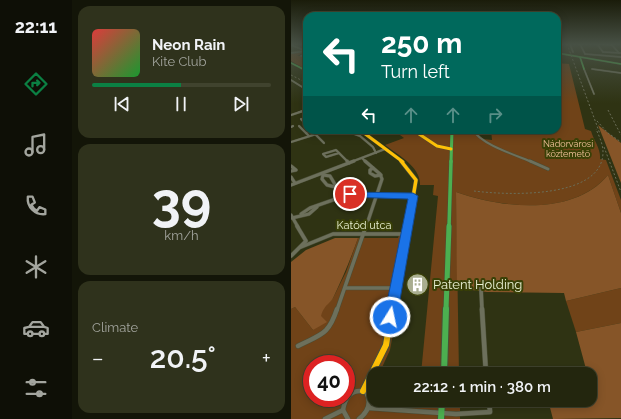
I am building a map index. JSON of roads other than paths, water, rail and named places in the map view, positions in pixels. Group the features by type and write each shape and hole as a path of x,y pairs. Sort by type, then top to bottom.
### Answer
{"main road":[{"path":"292,64 303,69"},
{"path":"583,64 584,69"},
{"path":"363,391 385,345 416,180 414,174 406,165 365,134"},
{"path":"419,134 437,146 451,149"},
{"path":"444,367 452,134"}],"street":[{"path":"584,69 594,94"},
{"path":"592,69 621,73"},
{"path":"291,80 303,88"},
{"path":"291,114 303,111"},
{"path":"299,126 303,130"},
{"path":"291,142 315,134 324,143"},
{"path":"355,134 360,136 370,144 376,153"},
{"path":"360,136 365,134"},
{"path":"475,134 483,140 548,169"},
{"path":"291,185 385,149"},
{"path":"339,153 327,157 323,154 336,150 339,153 349,163"},
{"path":"298,346 327,331 332,325 346,288 382,179 381,175 362,158"},
{"path":"291,166 296,170 291,171"},
{"path":"373,168 370,170 370,173 375,176 381,175"},
{"path":"323,174 322,179 327,185 335,187"},
{"path":"323,174 330,176 335,182 335,187 342,196"},
{"path":"291,177 295,183"},
{"path":"301,247 306,240 292,217 301,214 309,214 317,207 350,194 413,196"},
{"name":"Katód utca","path":"291,256 301,247 333,234 406,234"},
{"path":"346,288 395,288"},
{"path":"481,288 486,367"},
{"path":"325,419 343,410 349,395 355,391 363,391 369,398 369,408 359,419"},
{"path":"369,408 441,416 490,412 490,407"},
{"path":"343,410 348,419"}],"railway":[{"path":"574,64 600,134"},
{"path":"291,75 303,81"},
{"path":"608,110 621,135"},
{"path":"597,121 608,133 621,142"},
{"path":"474,191 507,193 550,191 570,186 587,179 599,168 603,152 602,143 596,129"},
{"path":"604,147 621,192"}],"place":[{"name":"Patent Holding","path":"417,284"}],"park label":[{"name":"Nádorvárosi köztemető","path":"568,150"}]}
